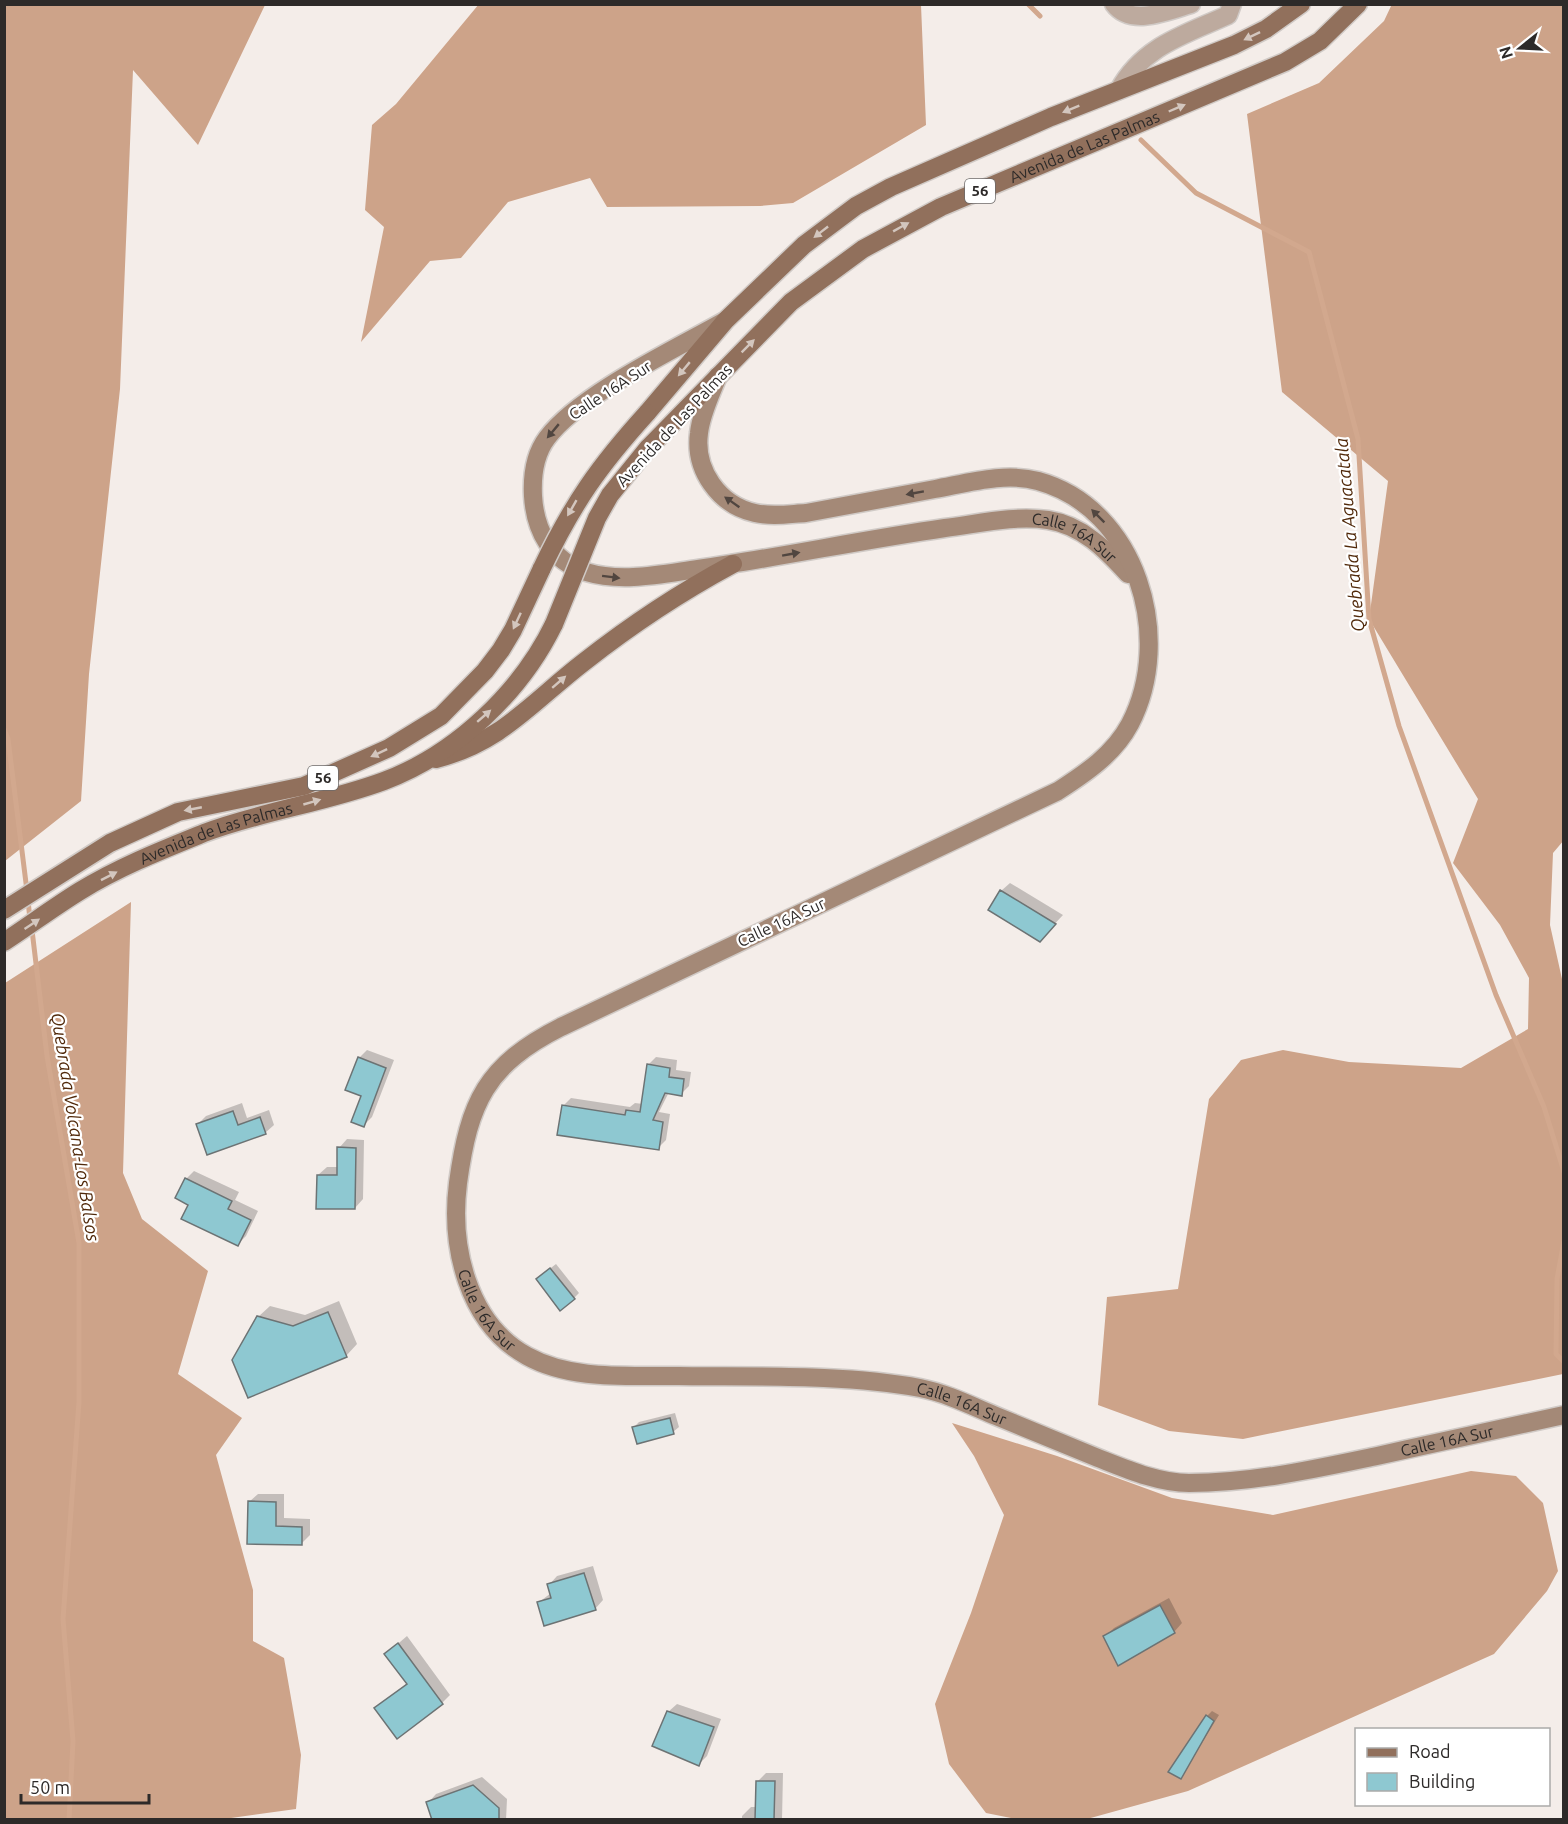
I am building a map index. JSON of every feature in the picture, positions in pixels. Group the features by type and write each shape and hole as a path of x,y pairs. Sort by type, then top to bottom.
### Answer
{"main road":[{"name":"Avenida de Las Palmas","path":"4,910 110,843 178,812 304,786 389,748 441,716 485,671 501,650 575,502 592,477 726,320 804,245 856,206 891,187 1119,90 1234,45 1266,29 1301,4"},
{"name":"Avenida de Las Palmas","path":"4,942 81,891 132,864 207,832 384,781 420,763 456,740 512,690 530,667 554,624 597,518 610,495 648,448 791,302 864,249 941,207 1284,62 1320,41 1358,4"},
{"name":"Calle 16A Sur","path":"726,320 611,387 560,423 545,440 537,460 533,496 539,529 555,554 584,571 623,578 733,564 927,531 1021,519 1048,520 1086,535 1105,550 1138,584"},
{"name":"Calle 16A Sur","path":"718,376 702,420 699,454 710,483 729,502 740,508 775,515 806,513 995,479 1036,481 1067,491 1093,510 1110,528 1122,547 1138,584 1148,626 1148,675 1129,725 1114,748 1090,770 1058,792 533,1041 491,1079 476,1103 464,1139 457,1189 460,1255 474,1299 485,1318 503,1338 526,1356 565,1369 612,1375 802,1379 923,1389 959,1401 1134,1473 1183,1483 1233,1482 1286,1475 1563,1415"},
{"path":"420,763 457,754 503,730 593,654 686,589 733,564"}],"street":[{"path":"1114,4 1130,14 1147,16 1191,4"},
{"path":"1119,90 1137,63 1166,43 1228,15 1232,4"},
{"path":"1166,43 1176,67"}],"shaded area":[{"path":"5,4 265,5 198,145 133,70 120,389 89,674 81,801 5,861"},
{"path":"479,4 921,5 926,125 793,203 760,206 607,207 590,178 508,202 461,258 430,261 361,342 384,227 365,210 372,125 396,104"},
{"path":"1392,4 1563,5 1564,840 1553,853 1550,925 1564,988 1563,1374 1243,1439 1169,1431 1098,1405 1107,1297 1178,1289 1209,1099 1241,1060 1283,1050 1349,1062 1461,1068 1528,1029 1529,978 1500,925 1453,863 1478,799 1369,619 1388,481 1282,392 1247,114 1319,83 1384,21"},
{"path":"131,902 123,1173 142,1219 208,1271 178,1374 242,1418 216,1455 253,1590 253,1641 284,1658 301,1755 296,1809 217,1820 5,1819 5,983"},
{"path":"952,1423 1057,1456 1172,1498 1273,1515 1471,1471 1516,1476 1543,1503 1558,1571 1547,1591 1494,1654 1188,1791 1087,1819 1016,1819 986,1813 949,1764 935,1704 971,1613 1004,1515 974,1456"}],"building":[{"path":"1000,890 1056,924 1040,942 988,910"},
{"path":"358,1057 386,1068 364,1127 351,1122 361,1096 345,1090"},
{"path":"647,1064 670,1068 669,1077 684,1079 682,1096 665,1093 653,1120 663,1122 659,1150 557,1135 562,1105 625,1115 626,1110 640,1112"},
{"path":"233,1111 238,1125 260,1117 266,1134 207,1155 196,1124"},
{"path":"337,1147 356,1148 355,1209 316,1209 317,1175 337,1175"},
{"path":"185,1178 232,1201 228,1209 251,1220 238,1246 181,1219 188,1205 175,1198"},
{"path":"550,1268 575,1299 560,1311 536,1279"},
{"path":"328,1312 347,1357 248,1398 232,1360 257,1316 293,1326"},
{"path":"670,1418 674,1434 637,1444 632,1427"},
{"path":"248,1501 276,1502 276,1526 302,1527 302,1545 247,1544"},
{"path":"584,1573 596,1610 544,1626 537,1602 551,1598 547,1584"},
{"path":"1160,1605 1175,1633 1118,1666 1103,1636"},
{"path":"398,1643 443,1704 397,1739 374,1708 407,1684 384,1654"},
{"path":"667,1711 714,1727 699,1766 652,1746"},
{"path":"1206,1715 1214,1721 1181,1779 1168,1772"},
{"path":"756,1781 775,1781 774,1820 755,1820"},
{"path":"473,1785 499,1808 499,1820 432,1820 426,1802"}],"waterway":[{"name":"Quebrada La Aguacatala","path":"1028,4 1040,16"},
{"name":"Quebrada La Aguacatala","path":"1141,140 1196,193 1309,252 1358,439 1369,619 1399,726 1496,995 1544,1107 1564,1172"},
{"name":"Quebrada Volcana-Los Balsos","path":"4,729 8,739 27,891"},
{"name":"Quebrada Volcana-Los Balsos","path":"28,900 30,920"},
{"name":"Quebrada Volcana-Los Balsos","path":"32,930 47,1056 79,1243 79,1402 63,1619 73,1741 69,1820"},
{"name":"Quebrada La Aguacatala","path":"1564,1241 1557,1279 1556,1354 1564,1362"}]}
